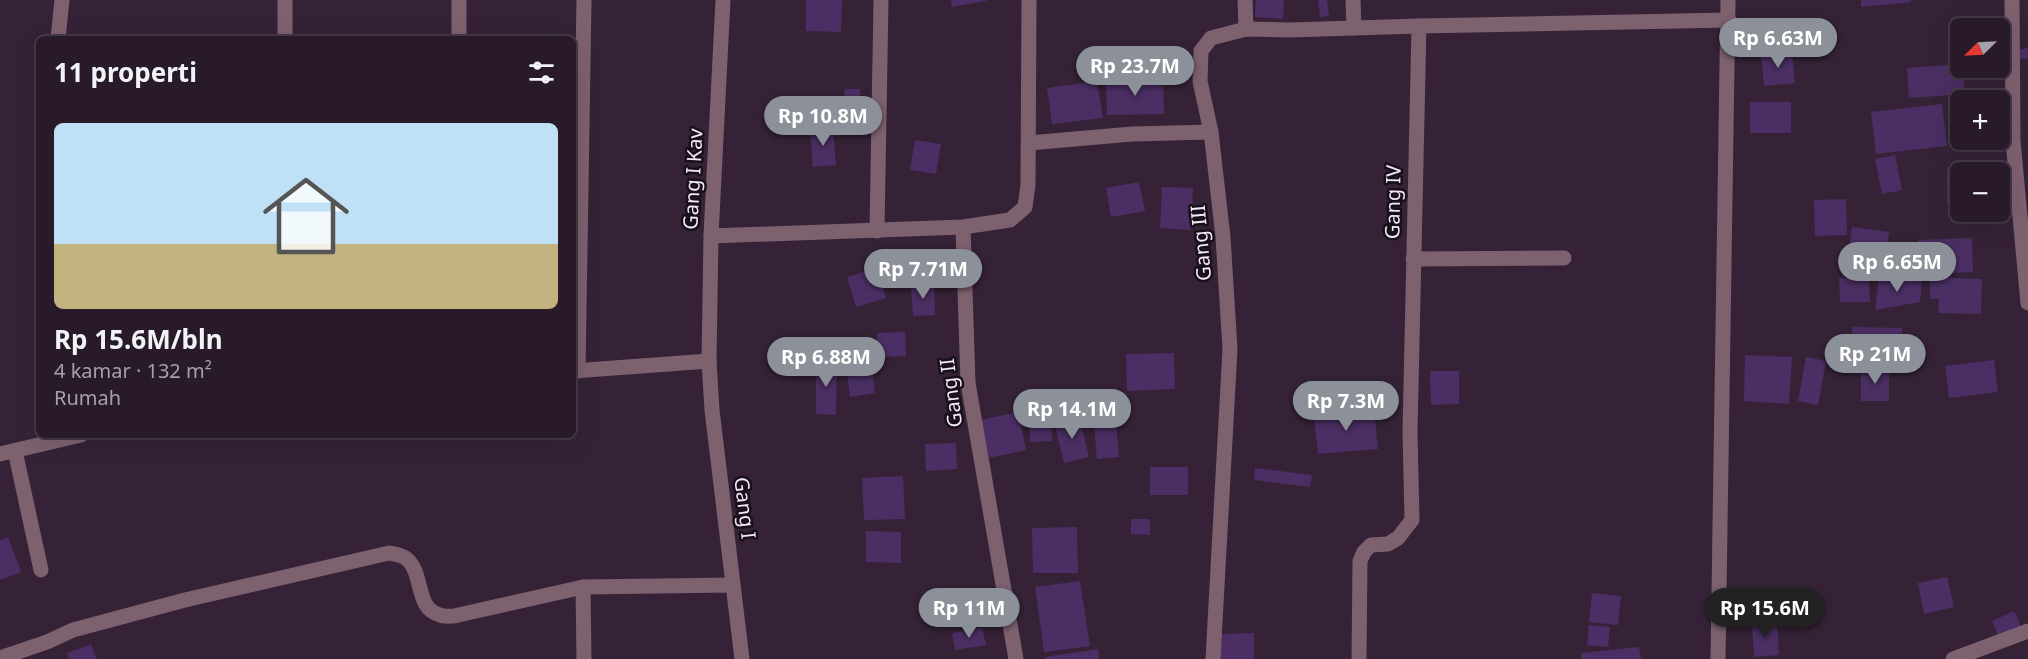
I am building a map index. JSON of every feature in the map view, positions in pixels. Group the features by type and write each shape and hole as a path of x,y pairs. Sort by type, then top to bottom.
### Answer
{"street":[{"path":"58,36 62,0"},
{"path":"285,0 285,36"},
{"path":"459,0 459,36"},
{"path":"576,330 584,0"},
{"name":"Gang I Kav","path":"709,361 711,236 723,0"},
{"path":"878,231 881,0"},
{"path":"711,236 963,227 1010,220 1025,207 1028,185 1029,0"},
{"path":"1245,0 1246,29"},
{"path":"1353,0 1354,28"},
{"path":"1718,659 1728,0"},
{"path":"2012,0 2013,141 2028,303"},
{"path":"1419,26 1729,20"},
{"name":"Gang III","path":"1213,659 1230,349 1223,237 1211,132 1200,81 1201,51 1211,38 1246,29 1419,26"},
{"name":"Gang IV","path":"1359,659 1360,561 1364,552 1371,545 1388,544 1398,538 1412,520 1410,432 1419,26"},
{"path":"1029,143 1132,134 1211,132"},
{"name":"Gang II","path":"963,227 968,383 1016,659"},
{"path":"1413,260 1564,258"},
{"path":"576,371 709,361"},
{"name":"Gang I","path":"709,361 711,410 742,659"},
{"path":"41,570 7,452 61,438"},
{"path":"0,658 84,627 185,600 389,553 409,560 414,568 426,607 439,615 454,616 583,587 733,585"},
{"path":"583,587 584,659"},
{"path":"1953,659 2028,631"}],"building":[{"path":"806,0 842,0 841,32 806,31"},
{"path":"951,0 986,0 986,1 952,7"},
{"path":"1256,0 1284,0 1283,19 1255,17"},
{"path":"1318,0 1327,0 1329,16 1320,17"},
{"path":"1861,0 1911,0 1911,2 1861,7"},
{"path":"2028,48 2028,58 2020,59 2018,50"},
{"path":"1792,52 1795,83 1764,86 1761,54"},
{"path":"1950,65 1950,78 1964,78 1965,90 1950,90 1950,95 1909,98 1907,68"},
{"path":"1163,79 1164,114 1107,115 1106,80"},
{"path":"1097,81 1103,118 1052,124 1047,88"},
{"path":"845,89 860,89 860,100 844,100"},
{"path":"802,100 804,126 790,127 788,101"},
{"path":"1750,102 1791,102 1791,133 1750,133"},
{"path":"1942,104 1947,146 1876,154 1871,112"},
{"path":"833,127 836,165 813,167 810,129"},
{"path":"915,140 941,144 936,174 910,170"},
{"path":"1895,155 1902,190 1882,194 1875,159"},
{"path":"1947,167 1950,167 1950,204 1947,204"},
{"path":"1139,182 1145,211 1111,217 1106,188"},
{"path":"1162,187 1193,188 1191,230 1160,228"},
{"path":"1846,199 1847,235 1815,236 1814,200"},
{"path":"1852,227 1889,232 1885,266 1847,262"},
{"path":"1972,238 1973,272 1919,274 1918,240"},
{"path":"877,268 886,298 856,307 847,277"},
{"path":"1879,277 1922,281 1920,302 1875,310"},
{"path":"1930,277 1982,279 1981,314 1938,313 1939,299 1930,299"},
{"path":"1839,278 1869,278 1870,302 1840,302"},
{"path":"934,285 935,315 913,316 911,286"},
{"path":"1852,327 1902,328 1902,358 1852,358"},
{"path":"905,332 906,356 877,357 877,333"},
{"path":"868,339 875,393 850,397 843,342"},
{"path":"1174,353 1175,389 1127,391 1126,354"},
{"path":"1745,355 1792,357 1789,404 1744,401"},
{"path":"1806,357 1826,361 1818,405 1798,401"},
{"path":"1994,360 1998,392 1949,398 1945,366"},
{"path":"816,362 837,363 836,415 816,414"},
{"path":"1861,370 1889,370 1889,401 1861,401"},
{"path":"1430,371 1459,371 1459,404 1431,405"},
{"path":"1374,410 1378,449 1318,454 1314,416"},
{"path":"1018,412 1026,450 989,458 981,420"},
{"path":"1051,412 1052,441 1030,442 1029,413"},
{"path":"1115,412 1119,457 1097,459 1093,414"},
{"path":"1079,416 1089,457 1064,463 1054,422"},
{"path":"956,443 957,469 926,471 925,444"},
{"path":"1150,467 1188,467 1188,495 1150,495"},
{"path":"1255,468 1312,475 1310,487 1254,480"},
{"path":"903,476 905,519 864,520 862,478"},
{"path":"1131,519 1150,519 1150,535 1131,534"},
{"path":"1077,527 1078,573 1033,573 1032,528"},
{"path":"866,531 901,532 901,563 866,562"},
{"path":"8,537 21,572 0,580 0,540"},
{"path":"1947,577 1954,607 1924,614 1918,583"},
{"path":"1080,581 1090,646 1044,652 1035,587"},
{"path":"1592,593 1621,596 1618,625 1589,622"},
{"path":"2014,611 2023,631 2001,641 1992,621"},
{"path":"1777,621 1779,655 1754,657 1752,622"},
{"path":"1589,625 1610,627 1608,647 1587,645"},
{"path":"982,628 986,645 955,650 952,633"},
{"path":"1254,633 1254,659 1220,659 1219,634"},
{"path":"91,644 97,659 69,659 67,653"},
{"path":"1639,647 1641,659 1582,659 1581,653"},
{"path":"1098,649 1099,659 1045,659 1045,657"}]}
